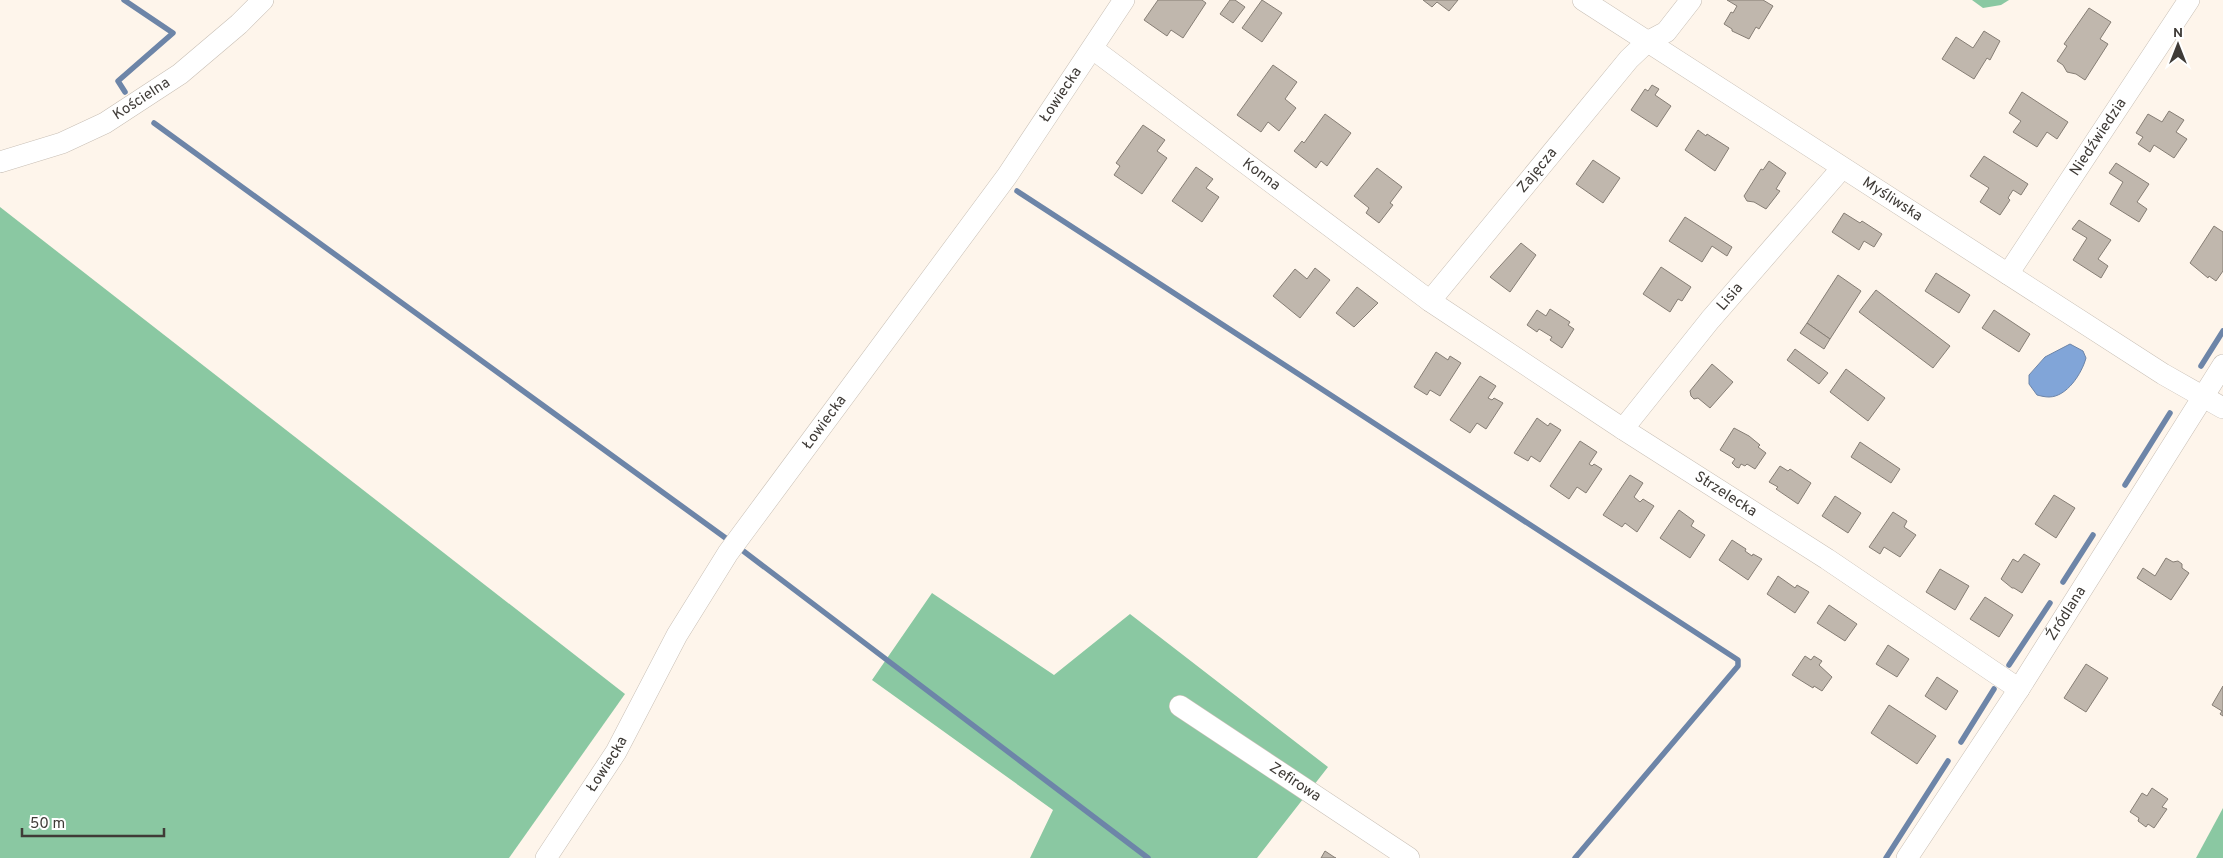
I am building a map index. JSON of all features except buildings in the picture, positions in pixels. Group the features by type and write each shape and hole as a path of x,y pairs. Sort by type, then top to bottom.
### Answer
{"street":[{"name":"Kościelna","path":"0,162 62,143 105,123 180,74 263,0"},
{"name":"Łowiecka","path":"546,858 616,752 677,635 728,553 1006,176 1093,49 1124,0"},
{"name":"Myśliwska","path":"1583,0 2163,374 2223,408"},
{"name":"Zajęcza","path":"1430,301 1629,59 1647,42 1666,32 1691,0"},
{"name":"Niedźwiedzia","path":"2008,274 2189,0"},
{"name":"Konna","path":"1093,49 1430,301"},
{"name":"Lisia","path":"1623,429 1710,320 1842,168"},
{"name":"Strzelecka","path":"1430,301 1623,429 1827,559 2019,689"},
{"name":"Źródlana","path":"1907,858 2019,689 2223,365"},
{"name":"Zefirowa","path":"1180,706 1409,858"}],"green space":[{"path":"1972,0 2009,0 2001,5 1983,8"},
{"path":"0,207 625,694 509,858 0,858"},
{"path":"932,593 1054,675 1130,614 1328,767 1257,858 1030,858 1053,810 872,680"},
{"path":"2223,808 2223,858 2196,858"}],"water":[{"path":"2070,344 2083,351 2086,358 2077,377 2068,389 2056,396 2037,395 2029,384 2029,375 2045,357"}],"waterway":[{"path":"124,0 173,33 118,81 125,92"},
{"path":"154,123 727,539"},
{"path":"1017,191 1738,660 1738,666 1575,858"},
{"path":"2201,366 2223,331"},
{"path":"2125,485 2170,413"},
{"path":"2063,582 2093,535"},
{"path":"742,550 1148,858"},
{"path":"2009,665 2050,603"},
{"path":"1961,742 1994,689"},
{"path":"1886,858 1948,761"}]}
